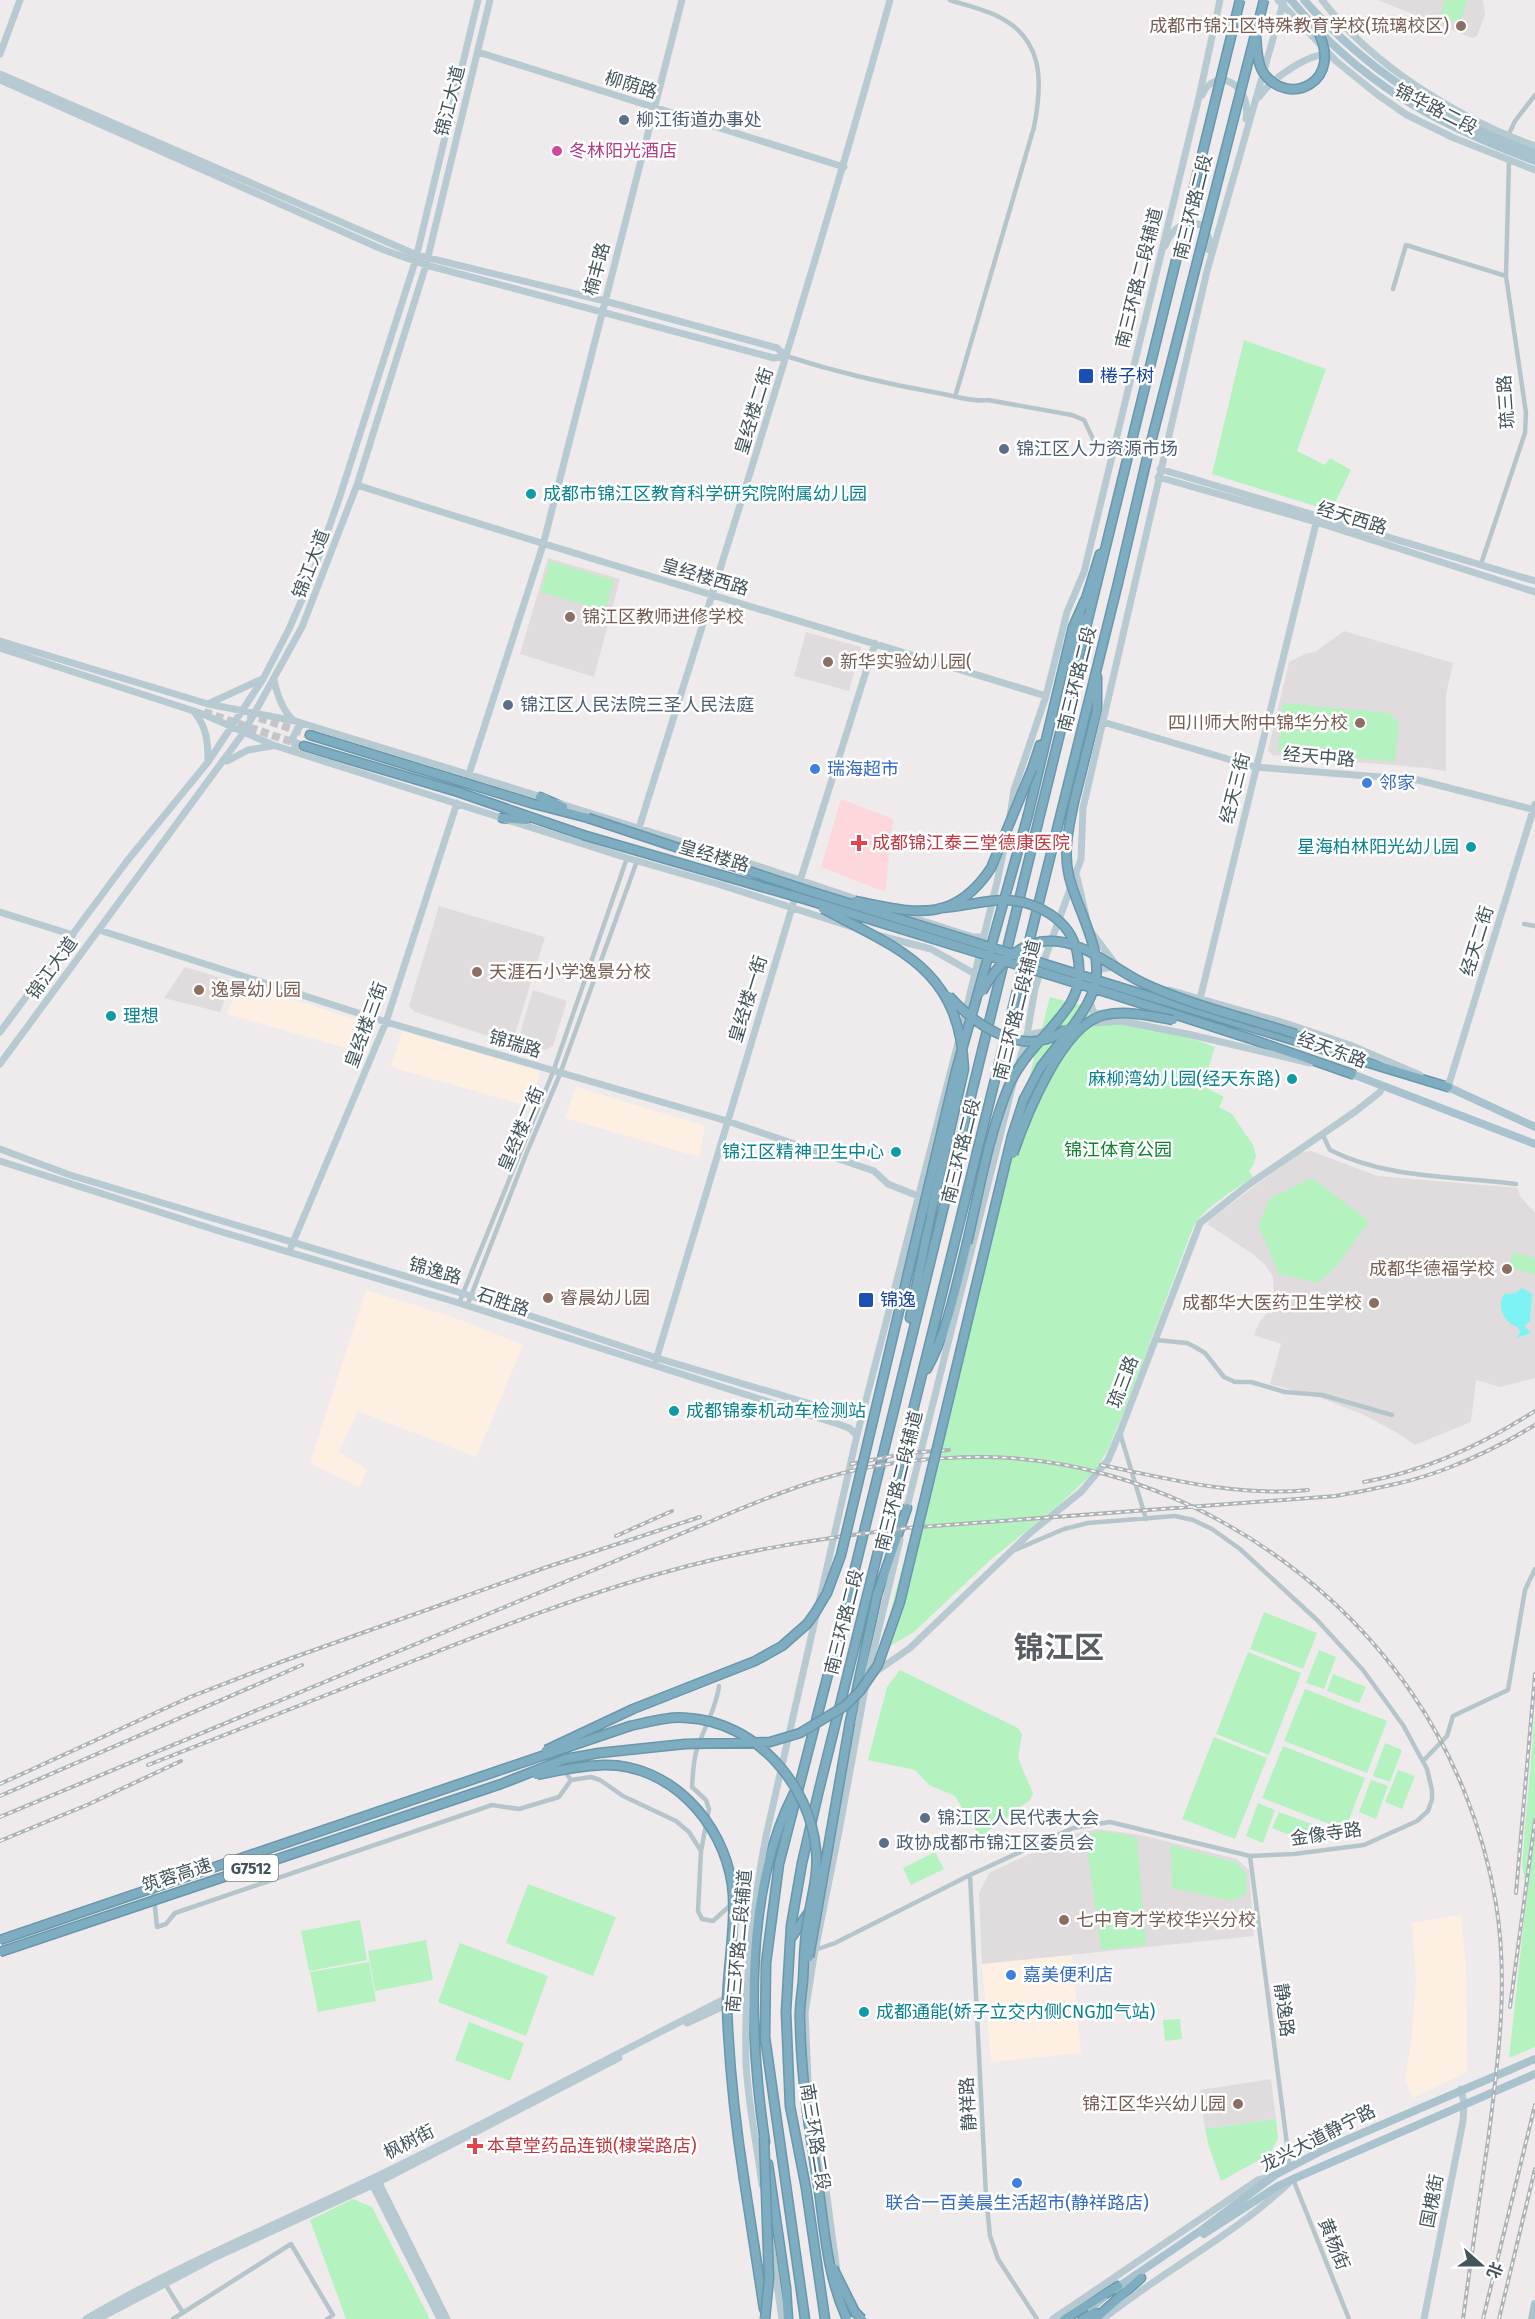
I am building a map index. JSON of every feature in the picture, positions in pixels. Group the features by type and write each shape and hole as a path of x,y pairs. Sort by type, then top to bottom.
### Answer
{"highway":[{"name":"南三环路二段","path":"805,2319 784,2185 765,2037 766,1963 779,1864 803,1776 1240,0"},
{"name":"南三环路二段","path":"825,2319 806,2188 790,2106 786,2012 789,1941 802,1863 1148,454 1264,0"},
{"path":"1256,26 1262,70 1269,80 1287,88 1305,87 1313,83 1322,71 1326,56 1325,46 1316,28"},
{"path":"1074,677 1073,651 1085,600 1112,523"},
{"path":"496,1772 633,1709 755,1660 782,1646 807,1624 827,1593 841,1554 956,1071 1053,711 1073,627 1085,600"},
{"path":"501,1784 565,1760 598,1753 675,1745 770,1742 800,1733 824,1721 845,1706 860,1691 878,1665 900,1602 1012,1136 1024,1099 1041,1067 1094,990 1096,974 1094,948 1068,874 1066,858 1074,802 1097,710 1097,662"},
{"name":"皇经楼路","path":"310,735 534,804 588,818 807,895 1117,991"},
{"name":"皇经楼路","path":"304,746 458,792 583,835 807,895"},
{"path":"941,908 968,895 984,880 1035,773"},
{"path":"540,797 588,818"},
{"path":"502,818 535,820"},
{"path":"807,895 919,962 956,1004 980,1024 997,1034 1029,1042 1047,1040 1073,1023"},
{"path":"807,895 913,912 1002,900 1032,905 1054,916 1063,924 1076,946 1081,971 1077,990 1069,1005 1016,1072 1008,1088 996,1124 950,1311 938,1348 920,1383"},
{"path":"974,1008 986,984 1005,961 1029,945 1050,940 1076,946 1144,983 1347,1051 1396,1071"},
{"path":"901,1379 930,1213 964,1069 963,1046 958,1023 950,1004 930,974"},
{"name":"经天东路","path":"1117,991 1448,1087"},
{"name":"经天东路","path":"1117,991 1352,1074"},
{"path":"998,1197 1026,1121 1055,1062 1074,1033 1093,1019 1114,1013 1138,1014 1173,1020 1254,1040"},
{"path":"802,1990 850,1722 877,1595 907,1508"},
{"path":"496,1772 630,1726 665,1718 688,1718 712,1722 739,1733 757,1744 776,1760 794,1784 809,1816 817,1850 814,1886 806,1928 800,2018 805,2103 832,2279 847,2319"},
{"path":"501,1784 560,1770 605,1765 627,1768 649,1775 680,1792 706,1818 717,1836 732,1886 727,1987 732,2093 766,2319"},
{"name":"筑蓉高速","path":"0,1940 496,1772"},
{"path":"766,2319 769,2278 764,2137 753,2013 759,1893 783,1814 803,1776"},
{"name":"筑蓉高速","path":"0,1952 501,1784"},
{"path":"789,1941 817,1899"},
{"path":"764,2137 786,2288 788,2319"},
{"path":"826,2241 832,2267 855,2312 862,2319"},
{"path":"1083,2319 1095,2313 1141,2278"},
{"path":"1075,2319 1095,2313 1118,2286"},
{"path":"1065,2319 1095,2313"}],"main road":[{"path":"1291,0 1316,28 1381,85 1415,107 1464,128"},
{"path":"1304,0 1337,35 1376,69 1464,128"},
{"name":"锦华路二段","path":"1464,128 1535,153"},
{"name":"锦华路二段","path":"1464,128 1535,161"},
{"name":"经天东路","path":"1352,1074 1535,1144"},
{"name":"经天东路","path":"1448,1087 1535,1127"},
{"name":"龙兴大道静宁路","path":"1118,2286 1203,2229 1275,2175 1461,2089 1535,2059"},
{"name":"龙兴大道静宁路","path":"1141,2278 1278,2186 1535,2074"},
{"path":"1532,2319 1535,2304"}],"street":[{"path":"0,54 20,0"},
{"name":"锦江大道","path":"0,1032 128,861 208,762 263,679 289,629 322,548 416,258 478,0"},
{"name":"锦江大道","path":"0,1064 244,732 302,627 357,485 426,265 490,0"},
{"name":"楠丰路","path":"543,545 682,0"},
{"name":"皇经楼二街","path":"639,828 714,595 844,167 890,0"},
{"path":"950,0 995,15 1017,28 1032,50 1040,74 1040,96 1034,127 955,396"},
{"name":"南三环路二段辅道","path":"782,2319 752,2117 747,2065 746,2000 771,1814 863,1410 998,882 1014,790 1046,696 1067,612 1084,572 1193,123 1220,0"},
{"name":"锦华路二段","path":"1322,0 1350,33 1408,79 1448,105 1535,146"},
{"name":"南三环路二段辅道","path":"847,2319 833,2252 823,2168 809,2096 805,2013 815,1950 867,1678 907,1508 964,1287 1022,1047 1027,1035 1035,989 1047,947 1081,860 1083,808 1158,477 1207,271 1281,2"},
{"name":"锦华路二段","path":"1281,2 1330,54 1378,95 1407,115 1454,138 1535,170"},
{"name":"柳荫路","path":"478,52 844,167"},
{"path":"1247,127 1259,97 1267,85 1318,54 1330,54"},
{"path":"0,74 416,258 426,265 774,358 786,356"},
{"path":"0,80 384,250 416,258 428,256 604,301 777,348 786,356 823,368 975,401 988,400 1072,415 1084,420 1094,441 1113,453"},
{"path":"1193,123 1204,91 1209,84 1224,81 1236,85 1245,96 1247,112 1239,154"},
{"path":"1508,135 1515,121 1535,95"},
{"name":"琉三路","path":"1481,564 1525,433 1526,413 1506,276 1509,160"},
{"path":"1155,273 1169,236 1183,224 1196,223 1204,226 1210,242 1207,271"},
{"path":"1393,289 1406,245 1506,276"},
{"name":"经天西路","path":"1160,469 1535,592"},
{"name":"经天西路","path":"1158,477 1481,564 1535,581"},
{"name":"皇经楼西路","path":"357,485 543,545 876,643 1046,696"},
{"name":"经天三街","path":"1200,999 1317,519"},
{"path":"469,774 543,545"},
{"path":"0,641 208,704 243,709 295,721 731,857 973,937 984,937"},
{"name":"皇经楼一街","path":"656,1362 800,881 876,643"},
{"path":"0,648 194,711 273,746 792,909 931,949 975,974"},
{"path":"208,704 263,679"},
{"path":"274,680 287,714 295,721"},
{"path":"194,711 201,719 207,735 208,762"},
{"name":"经天中路","path":"1102,722 1255,767 1419,780 1534,808"},
{"path":"296,752 293,737 303,724"},
{"path":"216,771 230,758 248,750 273,746"},
{"name":"皇经楼三街","path":"289,1252 386,1022 457,803"},
{"name":"经天二街","path":"1448,1087 1534,808"},
{"path":"721,885 735,886 743,882 746,874 741,865 731,857"},
{"name":"皇经楼二街","path":"463,1304 462,1295 557,1073 627,858"},
{"name":"皇经楼二街","path":"463,1304 471,1296 637,861"},
{"path":"1076,876 1090,931 1117,966 1131,979 1286,1023 1350,1045 1448,1087"},
{"path":"0,912 73,934"},
{"path":"1524,924 1535,926"},
{"name":"锦瑞路","path":"99,930 386,1022 727,1121 874,1171 888,1184 918,1196"},
{"path":"1101,1022 1090,1006 1088,993 1092,977 1101,969 1117,966"},
{"path":"1027,1035 1101,1022 1121,1021 1192,1035 1352,1074"},
{"name":"琉三路","path":"867,1678 910,1648 1009,1553 1094,1479 1108,1460 1200,1223 1248,1185 1356,1111 1380,1092 1383,1086"},
{"path":"1322,1133 1330,1150 1373,1167 1405,1173 1516,1184"},
{"name":"锦逸路","path":"0,1149 70,1175 292,1244 471,1296 656,1362 844,1413 852,1414 863,1410"},
{"name":"石胜路","path":"0,1161 289,1252 656,1362 838,1424 849,1428 857,1435"},
{"path":"1155,1340 1187,1343 1196,1347 1205,1353 1224,1377 1235,1382 1251,1382 1285,1392 1332,1397 1392,1415"},
{"path":"1120,1432 1146,1519"},
{"name":"金像寺路","path":"815,1950 835,1943 970,1875 1073,1828 1110,1822 1250,1856 1294,1854 1364,1845 1417,1821 1428,1811 1432,1799 1427,1769 1403,1725 1363,1670 1317,1620 1240,1549 1212,1529 1193,1520 1174,1516 1076,1524 1009,1553"},
{"path":"1423,1761 1447,1736 1452,1716 1508,1690 1525,1590 1535,1569"},
{"path":"719,1686 717,1698 693,1764 692,1787 706,1800 709,1809 701,1851 698,1911 702,1919 713,1921 736,1900 759,1893"},
{"path":"547,1750 571,1780"},
{"path":"153,1885 157,1927 166,1924 175,1913 492,1804 519,1809 559,1797 571,1780 591,1777 600,1780 623,1796 676,1821 689,1832 701,1851"},
{"path":"805,2013 808,1944 829,1851 844,1807"},
{"name":"静逸路","path":"1250,1856 1290,2168"},
{"name":"静祥路","path":"970,1875 990,2236 998,2259 1037,2319"},
{"name":"枫树街","path":"98,2319 164,2282 374,2181 723,2000 746,2000"},
{"name":"国槐街","path":"1424,2319 1464,2103 1461,2089"},
{"path":"1053,2319 1258,2180 1275,2175"},
{"path":"1095,2313 1122,2304 1214,2243 1274,2198 1293,2179"},
{"name":"黄杨街","path":"1293,2179 1348,2319"},
{"path":"374,2181 440,2319"},
{"path":"374,2181 447,2319"},
{"path":"173,2319 291,2244 333,2315 327,2319"},
{"path":"164,2282 183,2313"},
{"name":"枫树街","path":"86,2319 118,2300 164,2282"}],"shaded area":[{"name":"成都市锦江区特殊教育学校(琉璃校区)","path":"1378,0 1483,0 1485,15 1477,36 1472,38"},
{"name":"锦江区教师进修学校","path":"548,558 620,579 594,677 520,654"},
{"name":"四川师大附中锦华分校","path":"1344,631 1453,663 1446,695 1446,771 1272,755 1268,750 1289,662 1315,652"},
{"name":"新华实验幼儿园(","path":"806,632 861,647 849,691 794,676"},
{"name":"成都锦江泰三堂德康医院","path":"841,799 893,819 885,892 821,867"},
{"name":"天涯石小学逸景分校","path":"439,906 545,937 512,1044 415,1012 409,1006"},
{"name":"逸景幼儿园","path":"185,967 232,981 220,1012 164,998"},
{"path":"239,983 375,1025 367,1054 227,1014"},
{"path":"533,990 567,1001 553,1046 545,1050 518,1040"},
{"path":"402,1031 540,1071 531,1107 391,1067"},
{"path":"576,1087 705,1126 699,1157 565,1118"},
{"name":"成都华大医药卫生学校","path":"1311,1151 1378,1176 1518,1188 1520,1196 1535,1213 1535,1378 1500,1387 1476,1380 1471,1422 1415,1445 1362,1414 1318,1397 1270,1384 1281,1344 1254,1335 1259,1323 1269,1310 1274,1296 1273,1277 1266,1266 1254,1255 1207,1224 1300,1152"},
{"path":"366,1290 450,1316 523,1345 476,1457 358,1411 339,1452 367,1470 359,1487 310,1463"},
{"name":"七中育才学校华兴分校","path":"1098,1829 1141,1835 1237,1859 1249,1870 1254,1936 982,1964 979,1893 989,1873 1072,1834"},
{"path":"1461,1915 1466,1966 1467,2072 1413,2098 1405,2079 1412,2036 1416,1979 1412,1923"},
{"path":"1072,1955 1081,2053 991,2062 982,1964"},
{"name":"锦江区华兴幼儿园","path":"1271,2079 1276,2119 1205,2129 1200,2090"}],"green space":[{"path":"1445,0 1467,0 1460,23 1440,17"},
{"path":"1244,340 1326,369 1297,451 1325,465 1330,458 1351,470 1331,511 1212,474"},
{"path":"550,561 614,580 605,611 541,592"},
{"path":"1283,703 1389,713 1399,723 1395,762 1278,751"},
{"name":"锦江体育公园","path":"1050,997 1153,1024 1215,1047 1203,1086 1224,1097 1219,1107 1232,1114 1253,1145 1256,1155 1249,1171 1253,1177 1213,1205 1193,1227 1127,1404 1109,1447 1096,1470 1061,1503 989,1561 914,1632 880,1652"},
{"path":"1312,1178 1369,1221 1337,1266 1318,1283 1279,1274 1258,1225 1270,1198"},
{"path":"1513,1252 1535,1258 1535,1275 1509,1267"},
{"path":"1264,1612 1317,1633 1303,1669 1250,1649"},
{"path":"1319,1650 1336,1657 1324,1689 1306,1683"},
{"path":"1248,1652 1301,1673 1269,1755 1216,1734"},
{"path":"900,1670 1018,1728 1022,1734 1018,1758 1033,1793 1030,1800 980,1837 955,1796 929,1785 915,1770 868,1760 887,1687"},
{"path":"1333,1674 1366,1687 1359,1703 1327,1691"},
{"path":"1305,1689 1387,1721 1367,1773 1284,1741"},
{"path":"1535,1712 1535,2047 1509,2058 1527,1894 1522,1864"},
{"path":"1214,1737 1267,1758 1235,1839 1182,1819"},
{"path":"1385,1743 1402,1750 1390,1782 1373,1776"},
{"path":"1283,1746 1365,1778 1345,1830 1262,1798"},
{"path":"1398,1770 1415,1776 1402,1809 1385,1802"},
{"path":"1371,1780 1388,1786 1376,1819 1359,1812"},
{"path":"1258,1803 1275,1810 1263,1843 1246,1836"},
{"path":"1279,1812 1312,1824 1305,1841 1272,1828"},
{"path":"1099,1831 1128,1835 1137,1839 1146,1945 1101,1950 1085,1835"},
{"path":"1171,1845 1237,1863 1247,1875 1246,1894 1232,1901 1172,1888"},
{"path":"935,1852 944,1869 911,1885 903,1868"},
{"path":"528,1884 616,1917 593,1976 506,1943"},
{"path":"360,1920 367,1960 309,1971 301,1931"},
{"path":"426,1940 433,1980 375,1991 368,1951"},
{"path":"460,1943 548,1976 526,2036 438,2002"},
{"path":"369,1962 376,2001 318,2012 310,1972"},
{"path":"1180,2019 1182,2039 1165,2041 1163,2020"},
{"path":"469,2022 524,2043 510,2081 455,2060"},
{"path":"1276,2119 1278,2138 1270,2154 1221,2181 1205,2129"},
{"path":"353,2199 372,2207 430,2319 346,2319 310,2220"}],"water":[{"path":"1522,1288 1532,1294 1530,1321 1524,1326 1531,1333 1517,1338 1520,1332 1518,1327 1505,1318 1501,1304 1504,1294 1515,1293"}],"tunnel":[{"path":"204,712 304,746"},
{"path":"248,714 310,735"}],"railway":[{"path":"1364,1482 1409,1471 1453,1455 1495,1435 1535,1411"},
{"path":"148,1765 539,1613 631,1582 692,1565 783,1546 907,1528 1336,1496 1393,1485 1435,1473 1482,1454 1535,1425"},
{"path":"851,1464 908,1453 949,1450"},
{"path":"0,1817 740,1509 841,1473 903,1462 985,1457 1048,1462 1109,1475 1169,1496 1226,1524 1279,1558 1328,1598 1373,1643 1411,1692 1427,1716 1454,1767 1475,1821 1491,1876 1502,1963 1501,2022 1495,2082 1463,2319"},
{"path":"1101,1465 1230,1489 1282,1492 1308,1490"},
{"path":"616,1536 672,1511"},
{"path":"0,1784 190,1697 278,1663 547,1567 700,1517"},
{"path":"0,1796 302,1665"},
{"path":"1516,1893 1535,1674"},
{"path":"0,1841 87,1805 181,1761"},
{"path":"1510,2007 1535,1820"},
{"path":"1483,2319 1535,2105"},
{"path":"1499,2319 1535,2169"}],"place":[{"name":"成都市锦江区特殊教育学校(琉璃校区)","path":"1461,26"},
{"name":"柳江街道办事处","path":"624,120"},
{"name":"冬林阳光酒店","path":"557,151"},
{"name":"棬子树","path":"1086,376"},
{"name":"锦江区人力资源市场","path":"1004,449"},
{"name":"成都市锦江区教育科学研究院附属幼儿园","path":"531,494"},
{"name":"锦江区教师进修学校","path":"570,617"},
{"name":"新华实验幼儿园(","path":"828,662"},
{"name":"锦江区人民法院三圣人民法庭","path":"508,705"},
{"name":"四川师大附中锦华分校","path":"1360,723"},
{"name":"瑞海超市","path":"815,769"},
{"name":"邻家","path":"1367,783"},
{"name":"成都锦江泰三堂德康医院","path":"859,843"},
{"name":"星海柏林阳光幼儿园","path":"1471,847"},
{"name":"天涯石小学逸景分校","path":"477,972"},
{"name":"逸景幼儿园","path":"199,990"},
{"name":"理想","path":"111,1016"},
{"name":"麻柳湾幼儿园(经天东路)","path":"1292,1079"},
{"name":"锦江区精神卫生中心","path":"896,1152"},
{"name":"成都华德福学校","path":"1507,1269"},
{"name":"睿晨幼儿园","path":"548,1298"},
{"name":"锦逸","path":"866,1300"},
{"name":"成都华大医药卫生学校","path":"1374,1303"},
{"name":"成都锦泰机动车检测站","path":"674,1411"},
{"name":"锦江区人民代表大会","path":"925,1818"},
{"name":"政协成都市锦江区委员会","path":"884,1843"},
{"name":"七中育才学校华兴分校","path":"1064,1920"},
{"name":"嘉美便利店","path":"1011,1975"},
{"name":"成都通能(娇子立交内侧CNG加气站)","path":"864,2012"},
{"name":"锦江区华兴幼儿园","path":"1238,2104"},
{"name":"本草堂药品连锁(棣棠路店)","path":"475,2146"},
{"name":"联合一百美晨生活超市(静祥路店)","path":"1017,2183"}],"district":[{"name":"锦江区","path":"1059,1648"}]}
